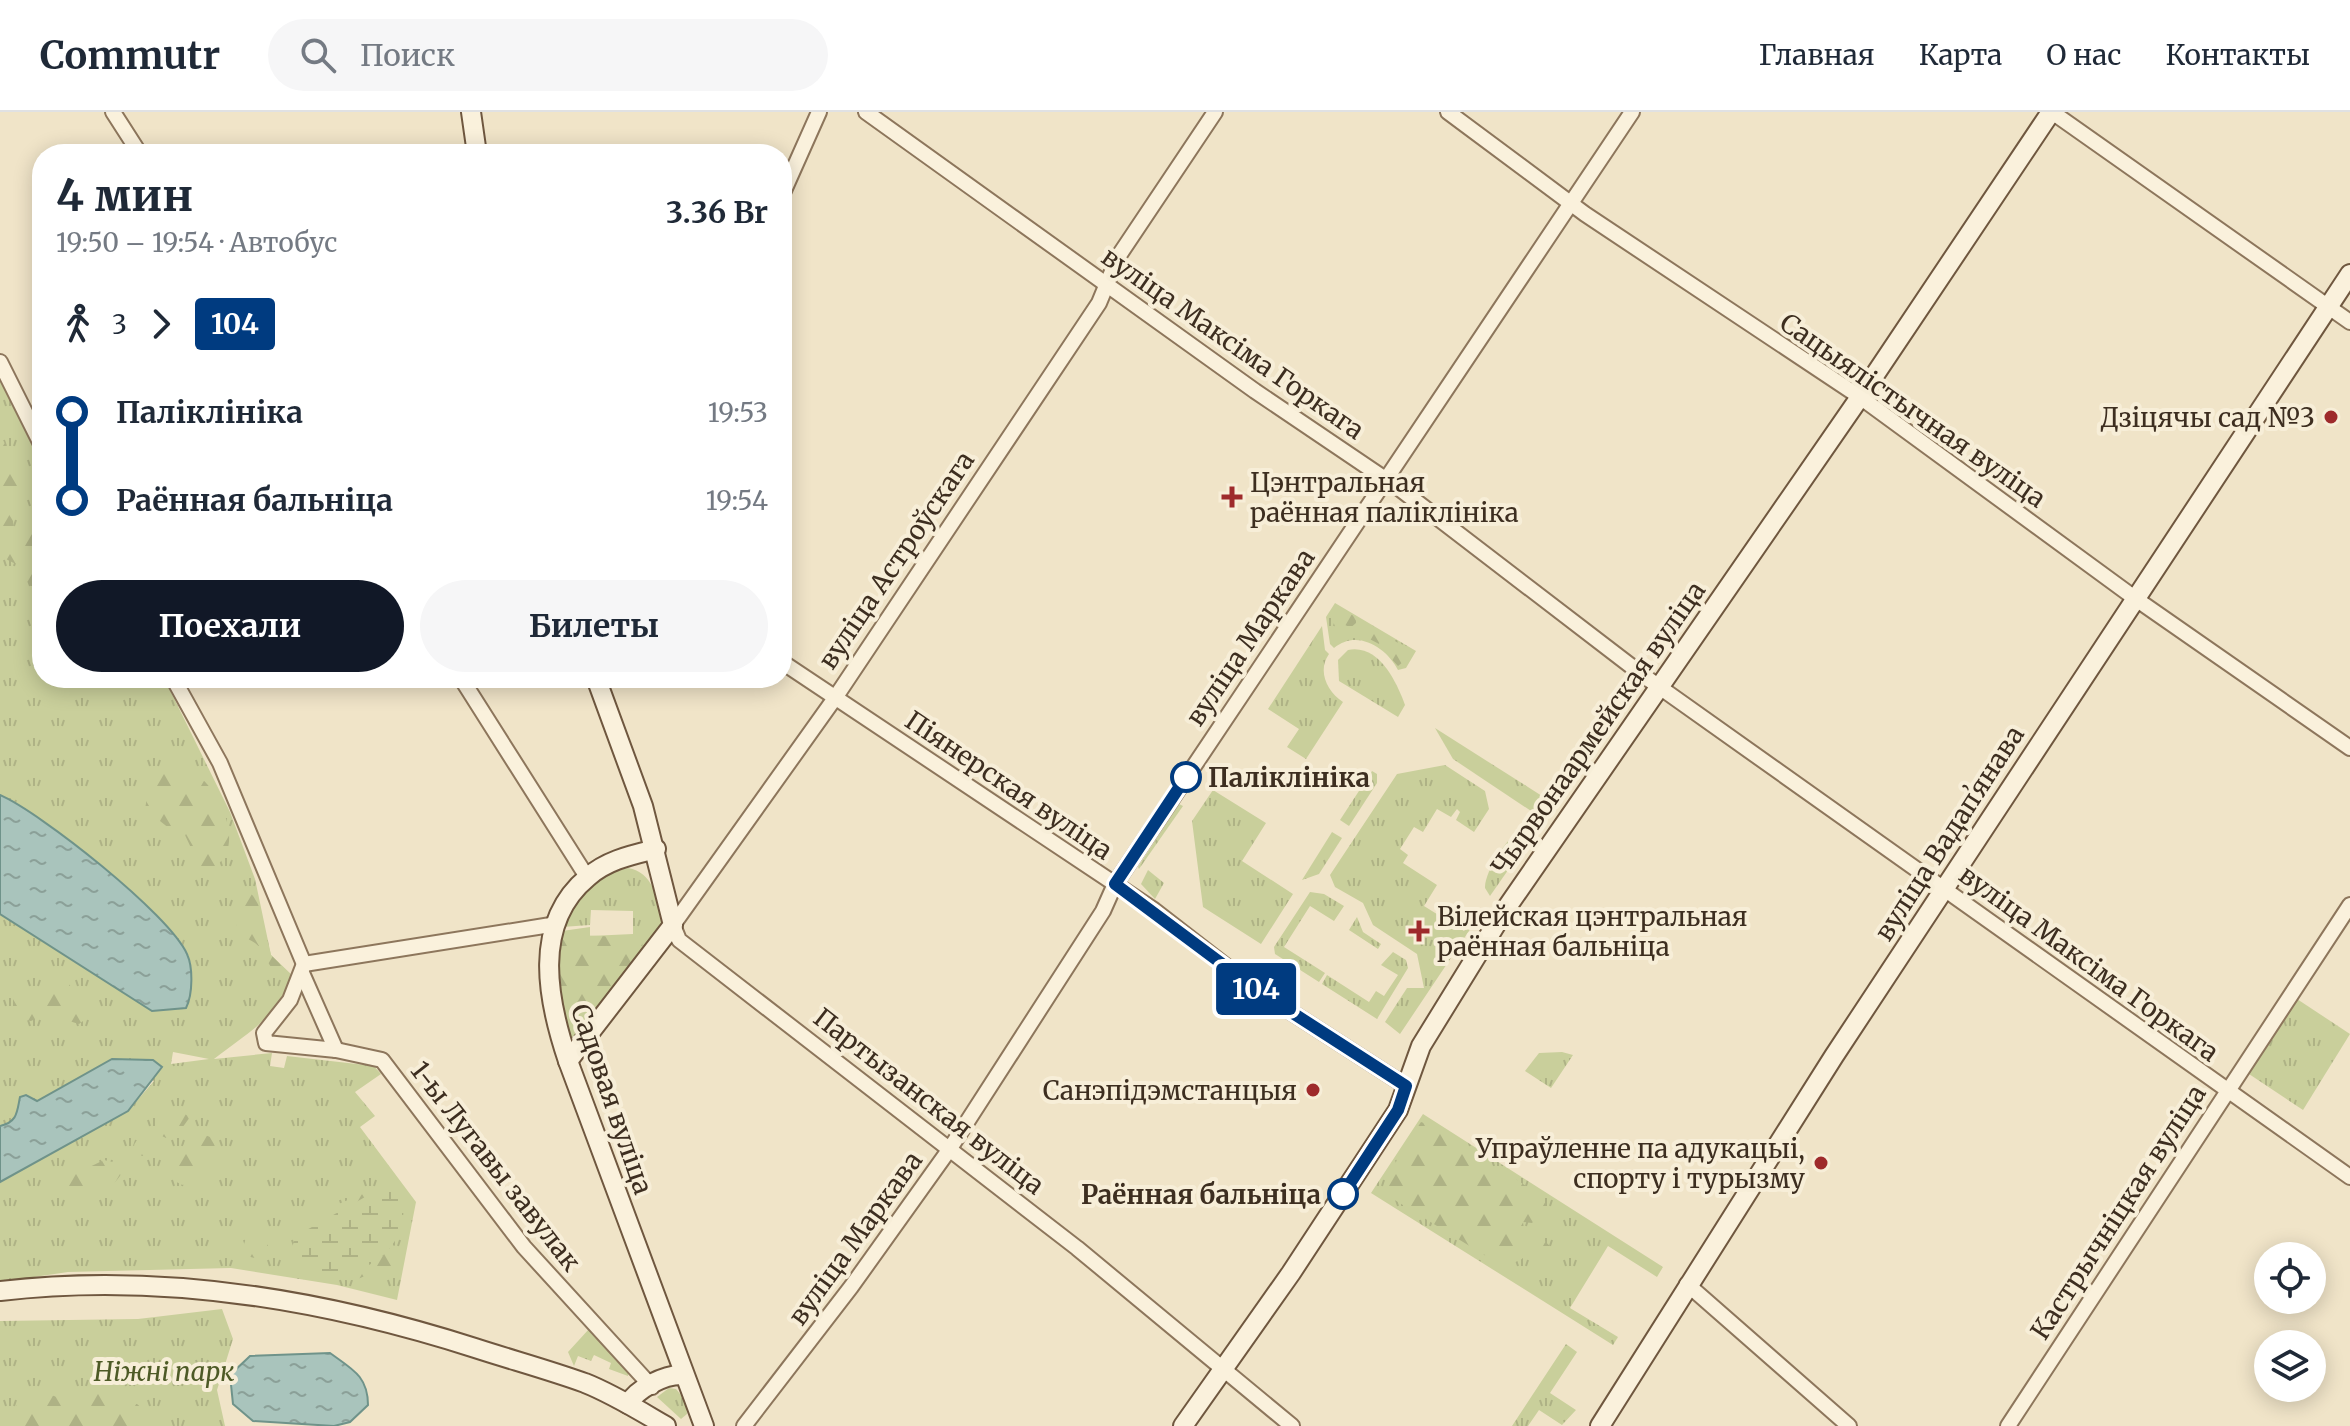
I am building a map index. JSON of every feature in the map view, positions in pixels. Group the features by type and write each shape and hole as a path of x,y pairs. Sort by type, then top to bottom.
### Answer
{"main road":[{"path":"471,112 476,144"},
{"name":"Чырвонаармейская вуліца","path":"1183,1426 1398,1110 1421,1046 1495,925 1860,397 2052,112"},
{"name":"вуліца Вадапʼянава","path":"1600,1426 1687,1284 1943,888 2350,274"},
{"name":"Партызанская вуліца","path":"600,688 656,849 673,925"},
{"path":"587,877 619,859 656,849"},
{"name":"Садовая вуліца","path":"587,877 557,924 548,978 555,1020 704,1426"},
{"name":"вуліца Астроўскага","path":"568,1061 673,925"},
{"path":"0,1291 139,1285 253,1296 337,1309 588,1384 666,1426"},
{"path":"628,1404 636,1393 652,1387 665,1377 683,1375"}],"street":[{"path":"113,112 134,144"},
{"path":"792,173 819,112"},
{"name":"вуліца Максіма Горкага","path":"866,112 1385,479 1659,687 2350,1177"},
{"name":"вуліца Астроўскага","path":"673,925 835,698 1099,303 1118,257 1215,112"},
{"name":"Сацыялістычная вуліца","path":"1448,112 1570,203 1860,397 2136,599 2350,748"},
{"name":"вуліца Маркава","path":"744,1426 851,1287 949,1150 1103,911 1115,884 1632,112"},
{"path":"2052,112 2350,322"},
{"path":"0,362 32,428"},
{"name":"Піянерская вуліца","path":"792,669 1115,884 1257,990 1406,1086"},
{"path":"179,688 220,763 336,1050"},
{"path":"467,688 587,877"},
{"name":"Кастрычніцкая вуліца","path":"2008,1426 2225,1090 2350,905"},
{"path":"303,968 557,924"},
{"name":"Партызанская вуліца","path":"673,925 679,940 1077,1248 1292,1426"},
{"name":"1-ы Лугавы завулак","path":"303,968 290,1000 264,1033 266,1043 336,1050 382,1060 524,1247 652,1387"},
{"path":"1687,1284 1849,1426"}],"green space":[{"path":"0,377 32,441 32,688 169,688 230,812 255,879 271,955 293,976 268,1015 214,1059 272,1053 270,1066 284,1068 287,1056 374,1066 381,1074 355,1092 375,1116 360,1127 416,1202 397,1300 337,1285 231,1268 68,1272 0,1282 0,1182 128,1111 154,1081 112,1059 37,1101 26,1095 20,1097 13,1119 0,1126 0,914 152,1011 190,1000 191,976 187,952 155,913 72,842 0,795","holes":["173,1052 209,1059 171,1064"]},
{"path":"0,435 17,465 24,470 28,484 25,491 6,497 2,503 13,521 14,532 23,539 32,534 32,588 26,580 26,571 5,558 0,551"},
{"path":"1335,603 1416,651 1406,668 1398,670 1386,654 1370,643 1352,640 1334,648 1330,644 1326,617"},
{"path":"1337,607 1356,617 1356,623 1349,629 1346,625 1336,629 1330,613"},
{"path":"1322,626 1325,650 1329,654 1324,674 1332,692 1343,702 1306,759 1287,747 1299,729 1268,709"},
{"path":"1370,626 1383,633 1379,644 1362,635"},
{"path":"1394,641 1406,646 1412,655 1398,666 1384,651"},
{"path":"1348,650 1369,653 1385,666 1405,705 1398,717 1339,681 1338,660"},
{"path":"1435,728 1553,803 1543,819 1453,759"},
{"path":"170,764 200,777 219,801 229,831 229,846 224,858 213,867 197,872 191,862 192,850 185,835 170,829 145,809 151,775"},
{"path":"1445,765 1485,791 1489,809 1474,832 1456,820 1460,812 1457,809 1451,817 1437,809 1423,832 1414,827 1400,849 1408,855 1403,863 1437,885 1424,906 1464,931 1483,910 1400,1034 1385,1022 1407,988 1424,988 1417,954 1373,925 1363,903 1335,887 1330,875 1397,774"},
{"path":"1372,771 1377,774 1377,783 1349,826 1340,820"},
{"path":"1213,790 1266,823 1242,861 1293,894 1261,944 1203,907 1192,821"},
{"path":"1179,804 1183,806 1139,869 1138,867"},
{"path":"1529,826 1536,830 1490,896 1485,888 1494,861 1515,834"},
{"path":"1332,832 1342,838 1319,874 1302,880"},
{"path":"628,868 649,881 665,919 573,1049 554,982 562,931 590,927 590,936 633,934 633,911 591,910 590,925 562,927 565,916 586,888"},
{"path":"1148,870 1164,883 1155,899 1141,884"},
{"path":"244,888 257,899 271,955 287,971 284,977 274,970 259,947 242,935 238,928 240,905 234,896 237,890"},
{"path":"1310,892 1324,894 1344,906 1334,921 1310,906 1284,947 1325,973 1319,982 1275,954 1274,947"},
{"path":"1357,917 1363,932 1381,944 1378,949 1349,930"},
{"path":"641,935 644,956 570,1045 565,1014 560,1010 558,944 573,936"},
{"path":"1393,952 1406,960 1408,968 1377,1019 1322,984 1327,975 1369,1002 1376,991 1384,996 1398,975 1381,965"},
{"path":"60,974 69,980 73,1001 87,1018 79,1024 46,1014 31,1021 20,1019 13,1010 13,999 22,994 36,996 47,975"},
{"path":"2297,999 2350,1034 2303,1110 2249,1074"},
{"path":"1539,1053 1573,1055 1551,1088 1525,1071"},
{"path":"180,1111 190,1117 177,1135 166,1138 156,1133 155,1125 161,1116"},
{"path":"1423,1114 1663,1267 1657,1277 1608,1246 1570,1308 1618,1337 1613,1345 1371,1193"},
{"path":"1421,1122 1446,1134 1541,1198 1549,1214 1539,1215 1532,1223 1523,1222 1524,1230 1533,1230 1552,1248 1549,1256 1536,1259 1526,1252 1522,1259 1511,1264 1514,1269 1508,1275 1494,1261 1385,1194 1384,1186 1391,1178 1397,1159"},
{"path":"202,1134 213,1138 212,1160 203,1172 183,1185 174,1181 171,1161 190,1137"},
{"path":"143,1138 152,1147 143,1156 134,1147"},
{"path":"104,1160 117,1163 121,1174 111,1186 89,1195 68,1186 73,1175"},
{"path":"385,1182 394,1184 403,1206 401,1227 392,1246 376,1261 356,1271 334,1275 312,1272 293,1261 291,1250 296,1236 365,1197"},
{"path":"362,1194 371,1198 315,1230 315,1220 322,1211"},
{"path":"256,1234 264,1238 268,1246 264,1254 256,1258 248,1254 244,1246 248,1238"},
{"path":"389,1245 398,1246 403,1254 395,1268 376,1271 355,1280 319,1273"},
{"name":"Ніжні парк","path":"222,1309 233,1339 217,1390 225,1426 0,1426 0,1321 138,1319"},
{"path":"589,1329 629,1367 628,1376 609,1369 611,1363 594,1355 591,1361 578,1356 574,1366 568,1352"},
{"path":"1566,1344 1577,1352 1550,1393 1576,1410 1562,1425 1539,1410 1528,1426 1512,1426"},
{"path":"97,1383 108,1398 137,1404 157,1421 151,1426 10,1426 14,1409 30,1388 57,1397 71,1386 83,1388"},
{"path":"669,1388 676,1389 686,1401 687,1414 681,1419 657,1397"}],"water":[{"path":"0,795 44,822 102,866 175,936 187,954 190,966 191,988 186,1008 152,1011 0,914"},
{"path":"112,1059 153,1060 162,1067 128,1111 0,1182 0,1126 13,1119 20,1097 26,1095 37,1101"},
{"path":"330,1353 357,1374 365,1387 368,1405 350,1422 334,1426 253,1421 233,1404 230,1375 250,1356"}],"bus line":[{"name":"104","path":"1186,777 1115,884 1154,910 1257,990 1406,1086 1398,1110 1343,1194"}],"place":[{"name":"Дзіцячы сад №3","path":"2331,417"},
{"name":"Цэнтральная раённая паліклініка","path":"1232,497"},
{"name":"Паліклініка","path":"1186,777"},
{"name":"Вілейская цэнтральная раённая бальніца","path":"1419,931"},
{"name":"Санэпідэмстанцыя","path":"1313,1090"},
{"name":"Упраўленне па адукацыі, спорту і турызму","path":"1821,1163"},
{"name":"Раённая бальніца","path":"1343,1194"}]}
